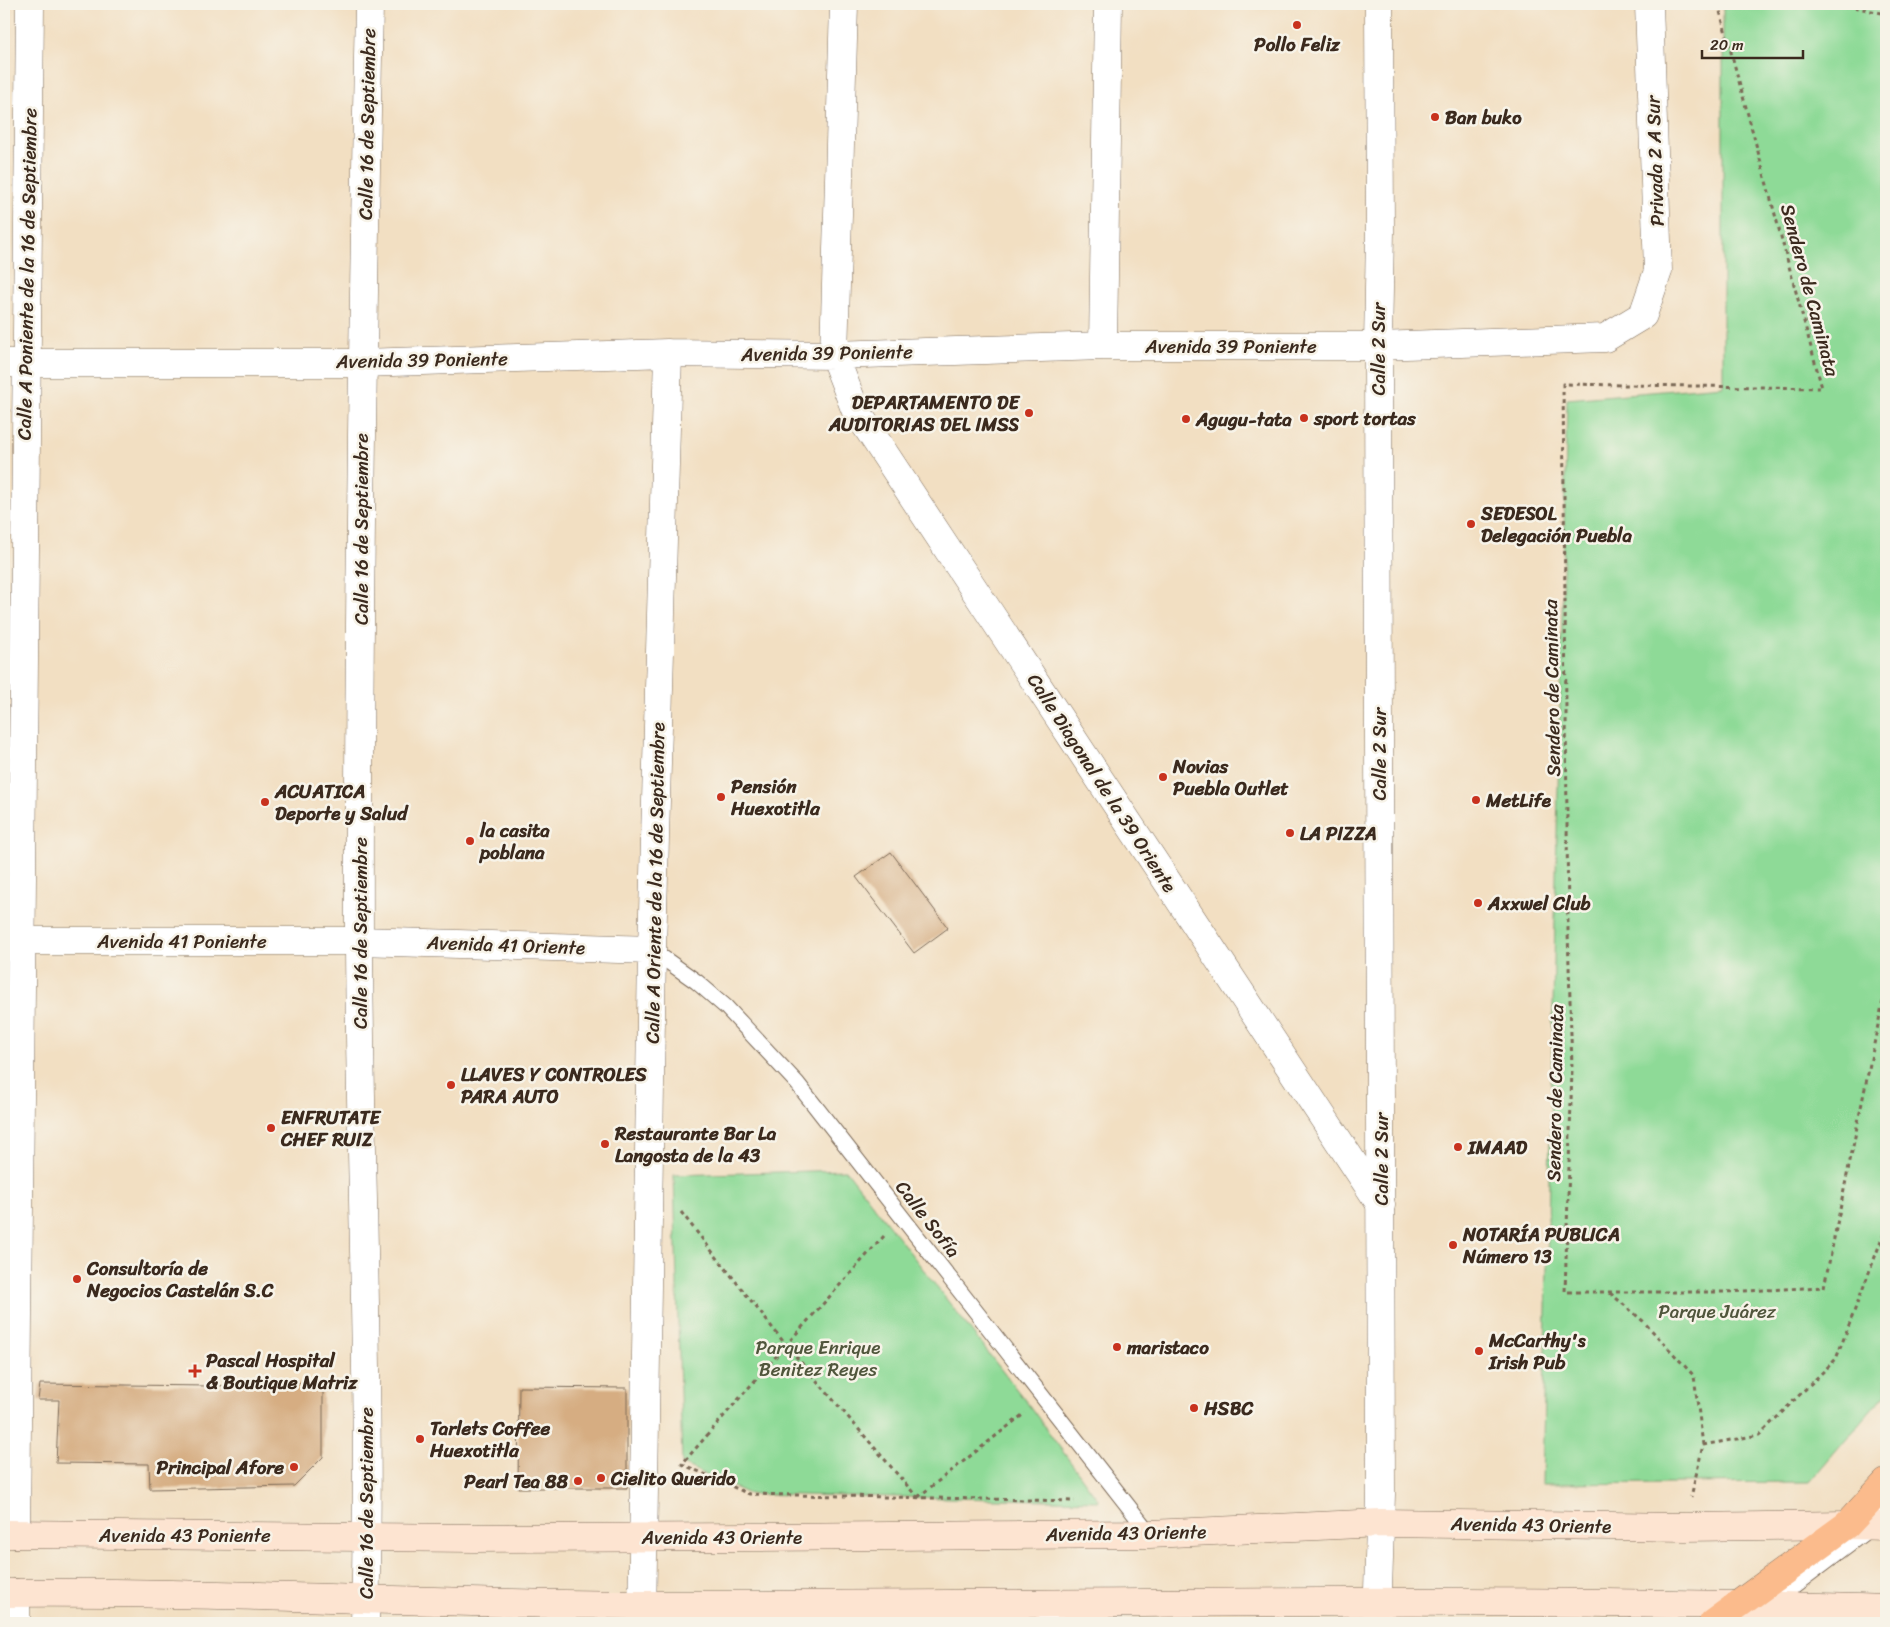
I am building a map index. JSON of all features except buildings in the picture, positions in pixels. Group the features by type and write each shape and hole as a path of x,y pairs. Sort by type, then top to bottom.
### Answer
{"main road":[{"path":"10,1593 287,1596 365,1611 642,1614 1740,1614 1873,1521 1886,1483"},
{"name":"Avenida 43 Oriente","path":"366,1536 475,1538 1150,1534 1381,1523 1685,1527 1873,1521"},
{"name":"Avenida 43 Poniente","path":"10,1534 366,1536"},
{"path":"1713,1623 1768,1605 1886,1611"}],"street":[{"name":"Calle A Poniente de la 16 de Septiembre","path":"10,1534 15,363 30,4"},
{"name":"Calle 16 de Septiembre","path":"365,1611 367,1468 359,941 362,363 369,4"},
{"path":"834,355 844,4"},
{"path":"1103,346 1108,4"},
{"name":"Calle 2 Sur","path":"1377,1613 1381,1523 1379,4"},
{"name":"Privada 2 A Sur","path":"1643,315 1658,272 1649,4"},
{"name":"Avenida 39 Poniente","path":"15,363 362,363 668,353 834,355 1103,346 1378,346 1605,338 1643,315"},
{"name":"Calle A Oriente de la 16 de Septiembre","path":"642,1614 652,950 668,353"},
{"name":"Calle Diagonal de la 39 Oriente","path":"834,355 855,409 1381,1205"},
{"name":"Avenida 41 Poniente","path":"13,941 359,941"},
{"name":"Avenida 41 Oriente","path":"359,941 652,950"},
{"path":"10,1593 16,1623"}],"lane":[{"name":"Calle Sofía","path":"652,950 697,982 726,1007 797,1083 1150,1534"},
{"path":"1768,1605 1873,1521"},
{"path":"1872,1623 1886,1611"}],"path":[{"name":"Sendero de Caminata","path":"1718,4 1822,388 1563,384 1568,912 1572,1069 1565,1292 1725,1292 1824,1287 1886,986"},
{"path":"1839,4 1886,14"},
{"path":"680,1211 786,1345 917,1497"},
{"path":"1703,1445 1758,1435 1836,1359 1886,1228"},
{"path":"885,1236 682,1464 749,1494 1080,1501"},
{"path":"1610,1292 1643,1321 1694,1376 1703,1445 1685,1527"},
{"path":"917,1497 1031,1408"}],"green space":[{"name":"Parque Juárez","path":"1723,4 1886,4 1886,1393 1810,1482 1542,1484 1567,399 1723,386"},
{"name":"Parque Enrique Benitez Reyes","path":"846,1170 1031,1408 1099,1501 749,1494 682,1464 674,1175"}],"place":[{"name":"Pollo Feliz","path":"1297,25"},
{"name":"Ban buko","path":"1435,117"},
{"name":"DEPARTAMENTO DE AUDITORIAS DEL IMSS","path":"1029,413"},
{"name":"sport tortas","path":"1304,418"},
{"name":"Agugu-tata","path":"1186,419"},
{"name":"SEDESOL Delegación Puebla","path":"1471,524"},
{"name":"Novias Puebla Outlet","path":"1163,777"},
{"name":"Pensión Huexotitla","path":"721,797"},
{"name":"MetLife","path":"1476,800"},
{"name":"ACUATICA Deporte y Salud","path":"265,802"},
{"name":"LA PIZZA","path":"1290,833"},
{"name":"la casita poblana","path":"470,841"},
{"name":"Axxwel Club","path":"1478,903"},
{"name":"LLAVES Y CONTROLES PARA AUTO","path":"451,1085"},
{"name":"ENFRUTATE CHEF RUIZ","path":"271,1128"},
{"name":"Restaurante Bar La Langosta de la 43","path":"605,1144"},
{"name":"IMAAD","path":"1458,1147"},
{"name":"NOTARÍA PUBLICA Número 13","path":"1453,1245"},
{"name":"Consultoría de Negocios Castelán S.C","path":"77,1279"},
{"name":"maristaco","path":"1117,1347"},
{"name":"McCarthy's Irish Pub","path":"1479,1351"},
{"name":"Pascal Hospital & Boutique Matriz","path":"195,1371"},
{"name":"HSBC","path":"1194,1408"},
{"name":"Tarlets Coffee Huexotitla","path":"420,1439"},
{"name":"Principal Afore","path":"294,1467"},
{"name":"Cielito Querido","path":"601,1478"},
{"name":"Pearl Tea 88","path":"578,1481"}]}
